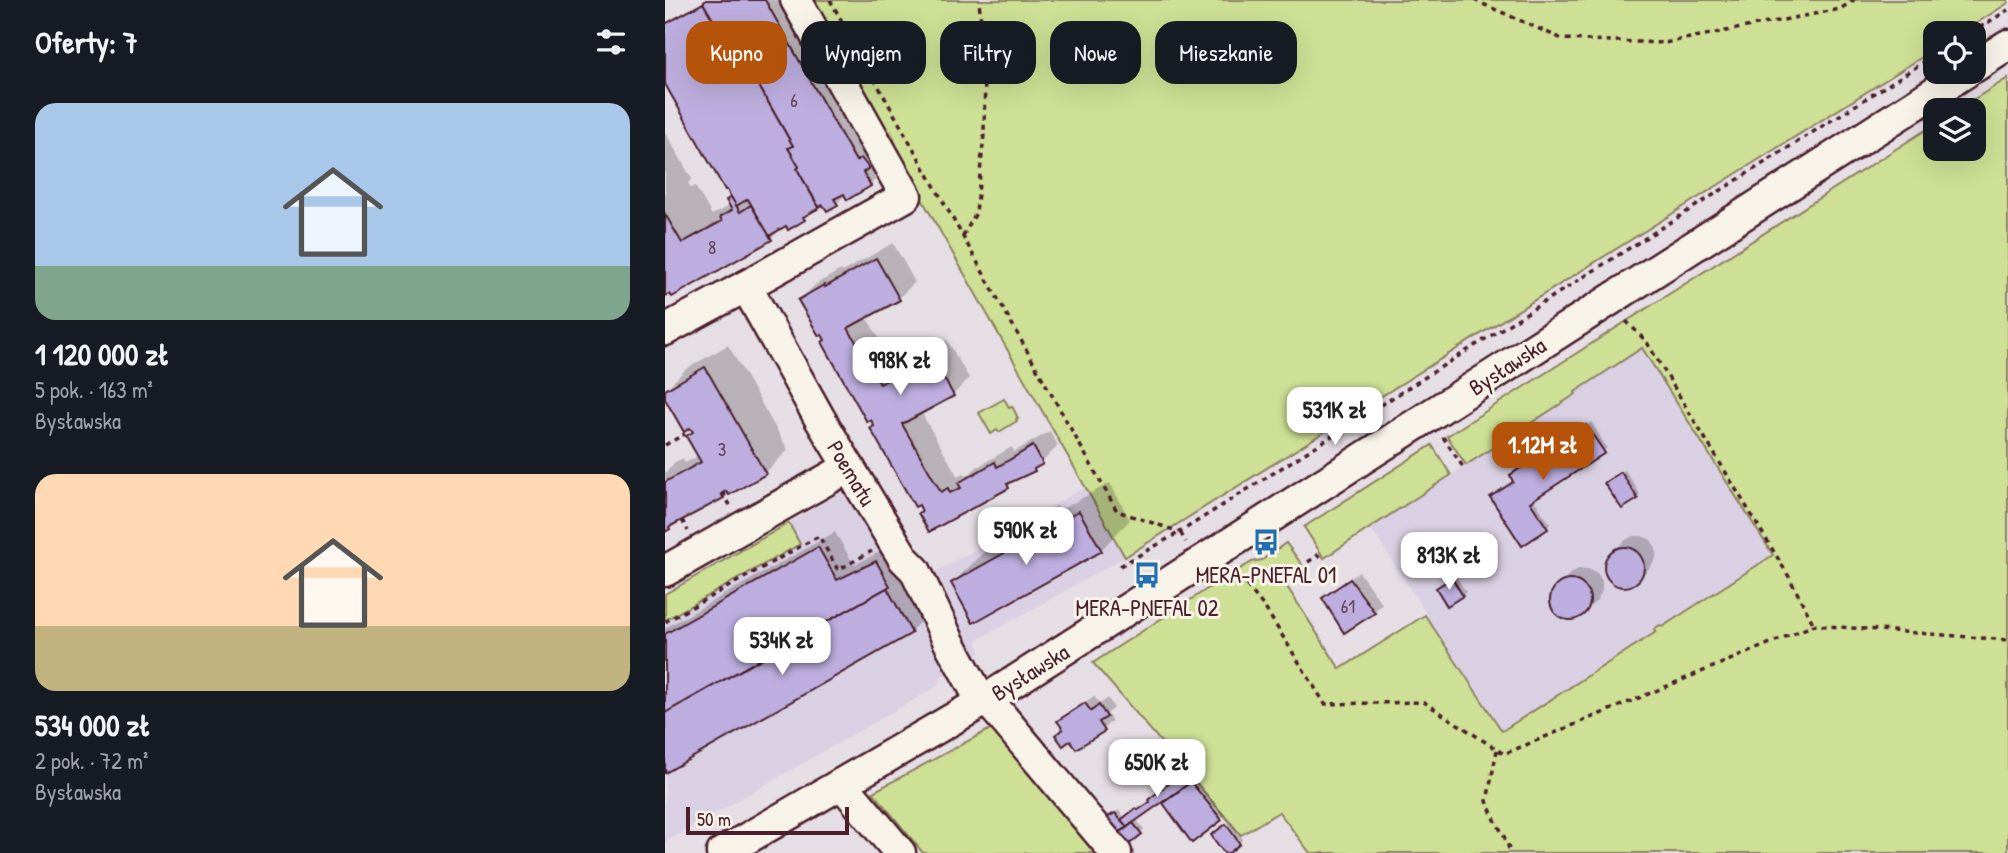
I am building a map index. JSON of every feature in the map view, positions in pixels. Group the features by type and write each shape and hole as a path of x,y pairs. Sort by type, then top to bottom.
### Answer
{"street":[{"path":"665,330 906,196 796,0"},
{"path":"1986,59 2008,45"},
{"name":"Bysławska","path":"722,853 984,701 1947,84"},
{"name":"Poematu","path":"746,286 849,467 904,559 915,570 949,642 984,701 1116,853"},
{"path":"665,571 849,467"},
{"path":"842,784 900,853"}],"path":[{"path":"830,0 1117,511 1179,532 1192,552"},
{"path":"963,236 976,213 984,135 985,67 979,0"},
{"path":"1474,0 1562,39 1664,43 1840,9 1854,0"},
{"path":"1986,24 2008,10"},
{"path":"1119,566 1179,532 1923,63"},
{"path":"1621,316 1646,341 1788,575 1814,625"},
{"path":"1440,432 1463,467"},
{"path":"665,445 685,433"},
{"path":"665,622 819,536 838,570 892,539"},
{"path":"1308,562 1318,555 1321,559"},
{"path":"1230,564 1265,608 1325,704 1424,702 1504,754 1814,625 2008,640"},
{"path":"1497,750 1487,801 1510,853"}],"shaded area":[{"path":"1642,347 1774,556 1662,628 1660,625 1656,632 1502,731 1370,527 1576,395 1574,392"},
{"path":"851,487 932,574 1084,488 1125,557 976,641 981,652 940,677 938,686 665,842 665,594"}],"green space":[{"path":"809,0 2008,0 2008,3 1980,21 1923,21 1923,57 1125,557 857,84 926,84 926,21 821,21"},
{"path":"2008,78 2008,853 1310,853 1279,812 1241,835 1093,663 1221,580 1252,562 1262,560 1286,543 1305,569 1284,582 1340,669 1425,615 1502,731 1656,632 1654,629 1660,625 1662,627 1773,555 1642,348 1466,465 1447,436 1923,132 1923,161 1986,161 1986,98 1976,98"},
{"path":"1004,399 1009,407 1012,406 1017,421 991,434 979,413"},
{"path":"1432,445 1451,475 1324,558 1304,527"},
{"path":"789,523 800,544 665,620 665,594"},
{"path":"994,727 1098,853 923,853 873,792"}],"building":[{"path":"706,0 765,0 777,21 714,21 703,3"},
{"path":"703,3 714,21 686,21 686,84 758,84 793,146 788,148 819,208 803,217 805,220 788,230 786,226 769,236 748,199 736,206 665,84 665,24"},
{"path":"787,39 801,64 801,84 812,84 856,161 861,158 868,167 863,172 871,186 847,200 844,194 834,199 838,205 827,211 823,205 819,207 788,148 793,146 758,84 787,84"},
{"path":"731,197 740,212 751,205 772,240 672,297 670,294 665,296 665,214 682,243 722,221 720,217 732,210 726,200"},
{"path":"876,258 900,300 848,328 880,384 931,355 954,396 902,424 941,492 948,488 950,493 961,488 958,483 995,462 997,467 1033,446 1043,464 1034,469 1035,471 1007,484 1009,488 929,532 918,513 922,511 919,505 915,507 870,428 874,426 871,420 867,422 822,342 825,340 822,335 819,336 798,300"},
{"path":"705,367 766,474 729,495 726,491 721,494 724,498 669,527 665,532 665,482 701,462 686,436 693,432 690,428 684,432 665,399 665,390"},
{"path":"1586,425 1605,453 1530,502 1548,529 1522,546 1490,497 1513,482 1510,475"},
{"path":"1621,472 1638,499 1622,509 1604,483"},
{"path":"1079,511 1102,551 973,623 951,583 1015,547 1012,542 1027,534 1030,539"},
{"path":"818,547 837,580 876,561 890,586 665,713 665,634"},
{"path":"1624,547 1638,553 1644,567 1638,581 1624,587 1610,581 1604,567 1610,553"},
{"path":"1452,578 1463,596 1447,606 1436,588"},
{"path":"1350,579 1375,613 1344,633 1322,598"},
{"path":"1570,580 1584,586 1590,600 1584,614 1570,620 1556,614 1550,600 1556,586"},
{"path":"887,588 912,633 665,773 665,713"},
{"path":"1085,703 1091,711 1099,705 1107,717 1099,722 1105,731 1076,749 1070,741 1063,746 1055,735 1063,729 1057,721"},
{"path":"1183,773 1191,782 1127,827 1121,820 1136,808 1138,810 1150,802 1149,799"},
{"path":"1191,782 1222,820 1192,843 1163,803"},
{"path":"1115,813 1127,827 1117,835 1104,819"},
{"path":"1133,823 1142,834 1127,846 1117,835"},
{"path":"1226,824 1240,844 1229,853 1224,853 1211,835"}],"place":[{"name":"MERA-PNEFAL 01","path":"1266,542"},
{"name":"MERA-PNEFAL 02","path":"1147,575"}]}
